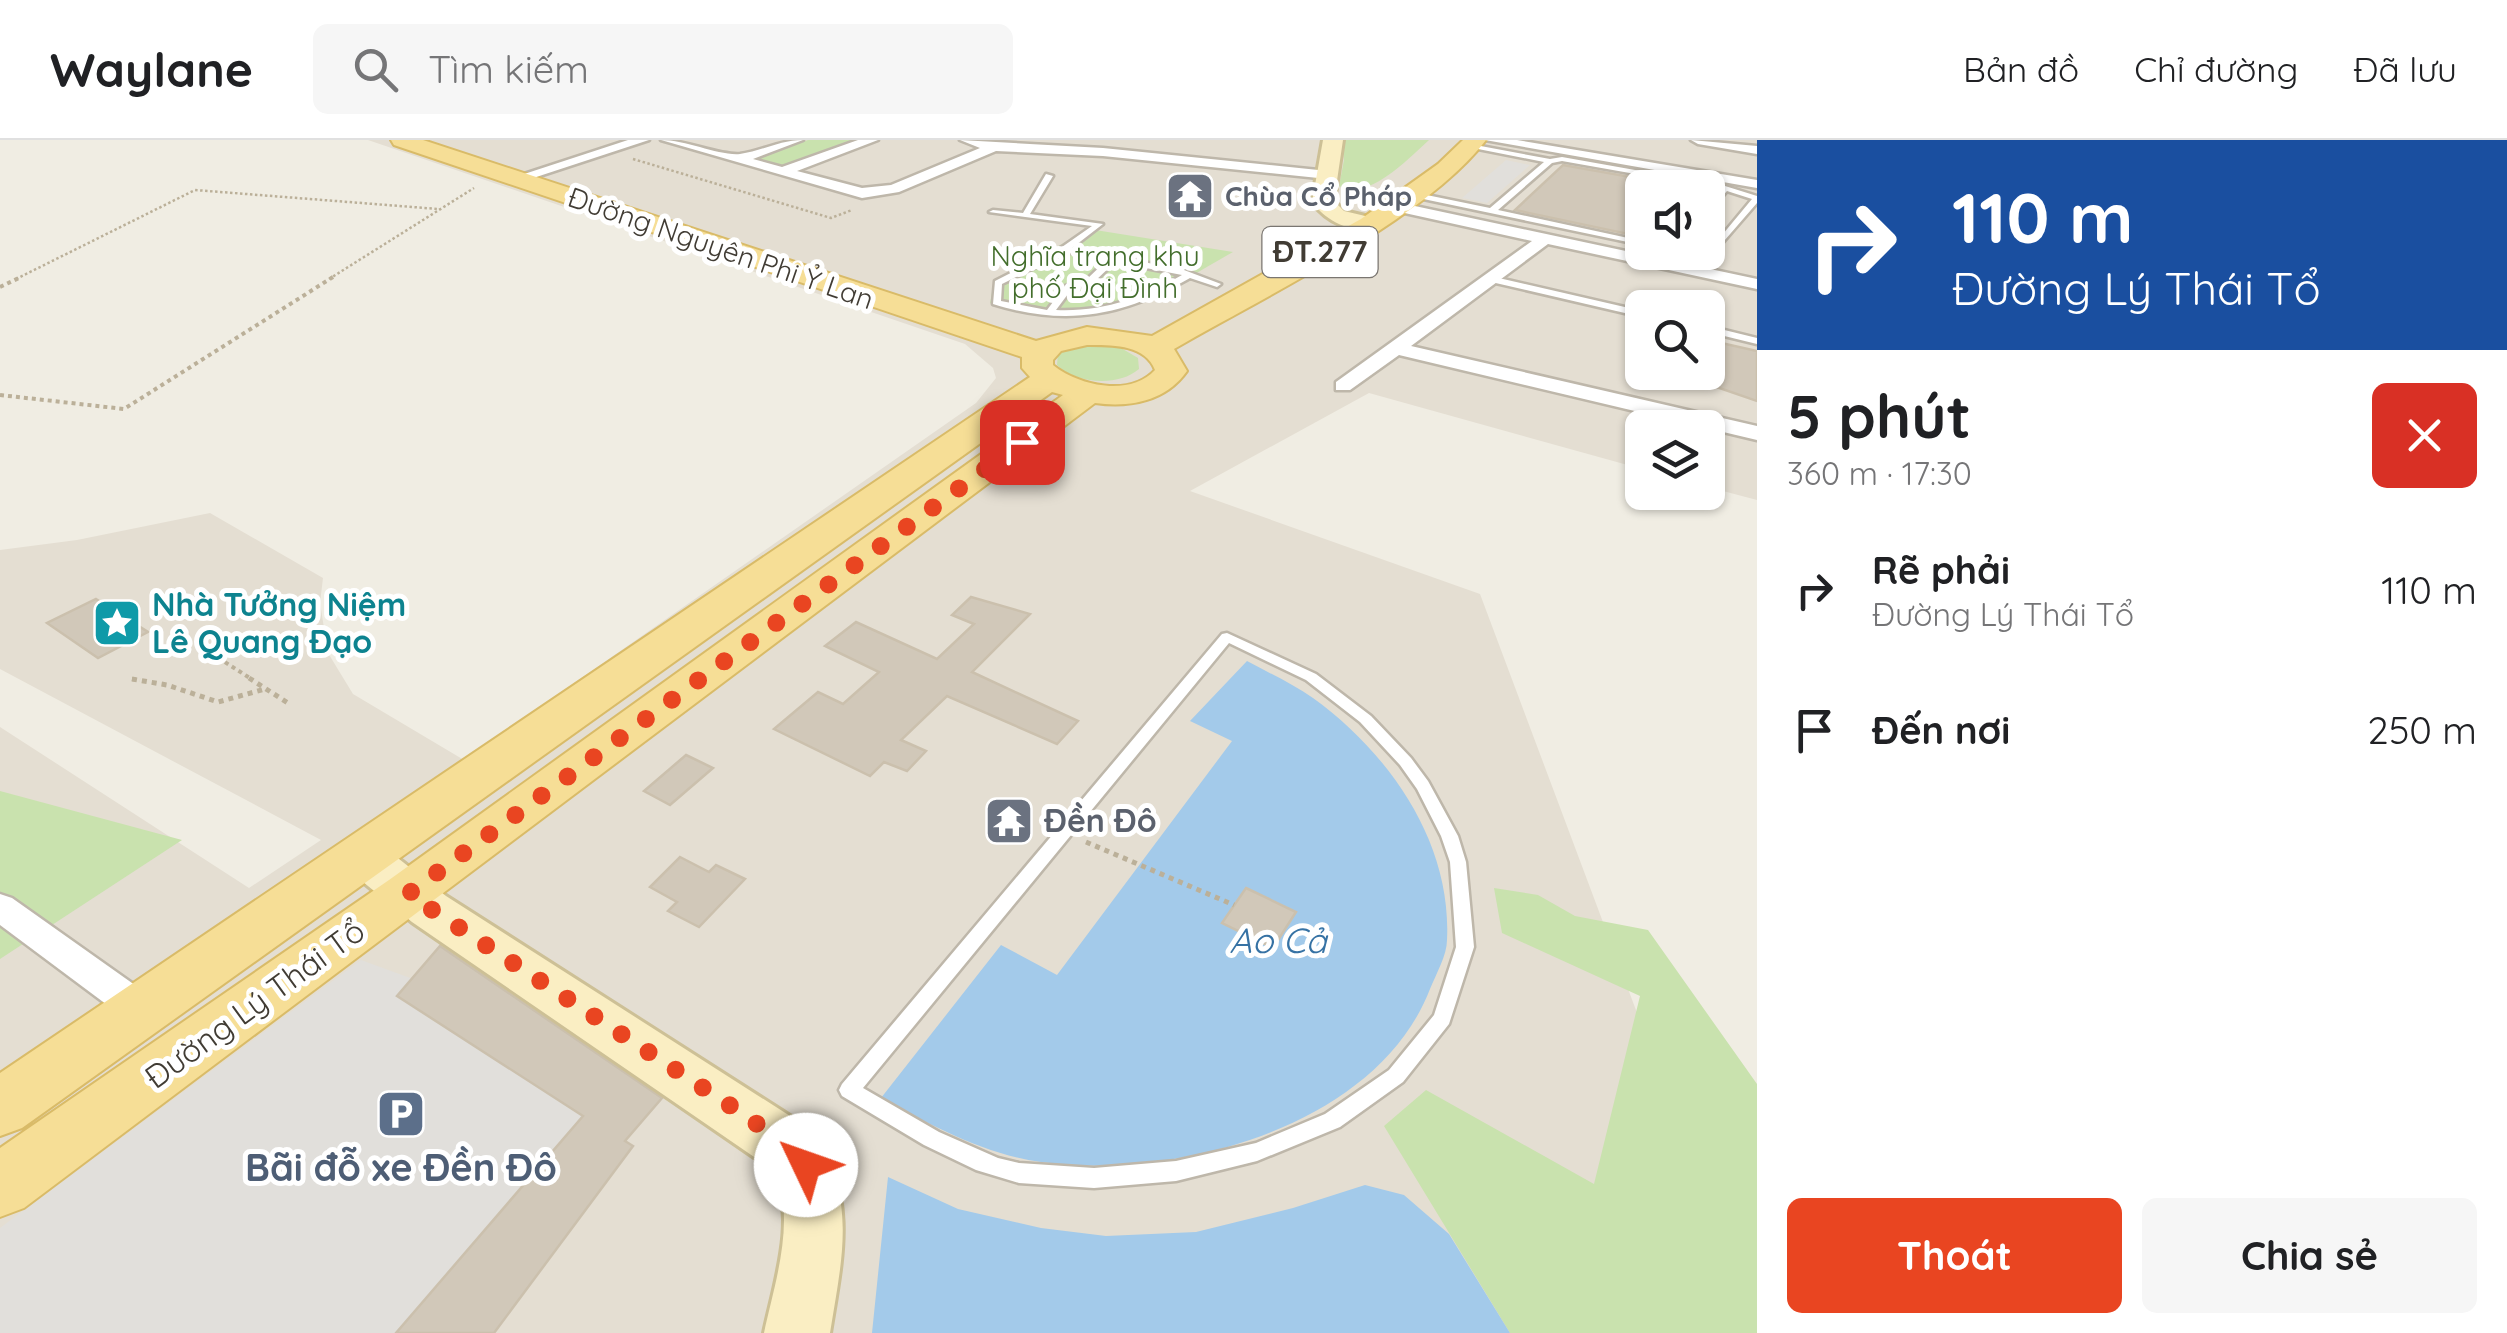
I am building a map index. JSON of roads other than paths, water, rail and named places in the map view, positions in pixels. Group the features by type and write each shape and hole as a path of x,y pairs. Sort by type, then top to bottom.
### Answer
{"main road":[{"name":"Đường Nguyên Phi Ỷ Lan","path":"402,140 1061,366"},
{"name":"Đường Nguyên Phi Ỷ Lan","path":"462,140 548,169 1061,366"},
{"path":"1332,140 1323,202 1336,216 1370,224"},
{"name":"ĐT.277","path":"1120,338 1336,216 1413,166 1443,140"},
{"name":"ĐT.277","path":"1154,348 1370,224 1479,142"},
{"path":"1120,338 1154,348 1171,365 1163,382 1132,393 1061,366 1120,338"},
{"name":"Đường Lý Thái Tổ","path":"0,1108 1061,366"},
{"name":"Đường Lý Thái Tổ","path":"0,1186 408,894 1061,366"},
{"path":"363,856 408,894 794,1151 806,1165 814,1191 798,1333"}],"street":[{"path":"507,176 548,169 649,140"},
{"path":"668,140 848,191 880,192 994,147"},
{"path":"736,160 796,140"},
{"path":"780,172 871,140"},
{"path":"967,140 994,147 1104,152 1328,176"},
{"path":"1615,161 1619,140"},
{"path":"1703,140 1757,150"},
{"path":"1479,142 1757,184"},
{"path":"1404,200 1545,239 1757,284"},
{"path":"1343,386 1545,239"},
{"path":"1395,348 1757,432"},
{"path":"0,907 142,1012"}],"lane":[{"path":"1479,142 1550,161"},
{"path":"1492,211 1550,161 1562,158 1627,170"},
{"path":"1025,216 1049,176"},
{"path":"1725,188 1757,198 1725,238"},
{"path":"1404,200 1492,211 1625,239"},
{"path":"994,212 1098,224 1064,250 996,285 994,300 998,304 1050,311 1107,309 1134,303 1188,275"},
{"path":"1064,250 1216,284"},
{"path":"1050,311 1068,288 1090,280 1112,259"},
{"path":"1490,279 1625,310"},
{"path":"1725,333 1757,340"},
{"path":"1227,637 1318,682 1344,701 1384,738 1434,804 1454,844 1465,888 1466,933 1463,972 1436,1030 1402,1072 1351,1112 1291,1143 1202,1167 1097,1178 1016,1172 942,1144 850,1090 1227,637"}],"water":[{"name":"Ao Cả","path":"1247,661 1305,693 1367,745 1410,803 1427,835 1446,904 1447,946 1430,989 1404,1037 1366,1077 1319,1109 1266,1134 1209,1152 1150,1162 1094,1166 1020,1158 958,1137 881,1098 1001,945 1057,975 1232,741 1190,721"},
{"path":"888,1177 958,1209 1041,1228 1106,1236 1196,1232 1365,1185 1404,1195 1449,1234 1510,1333 872,1333"}],"place":[{"name":"Chùa Cổ Pháp","path":"1190,196"},
{"name":"Nhà Tưởng Niệm Lê Quang Đạo","path":"117,623"},
{"name":"Đền Đô","path":"1009,821"},
{"name":"Bãi đỗ xe Đền Đô","path":"401,1114"}],"park label":[{"name":"Nghĩa trang khu phố Đại Đình","path":"1095,272"}]}
